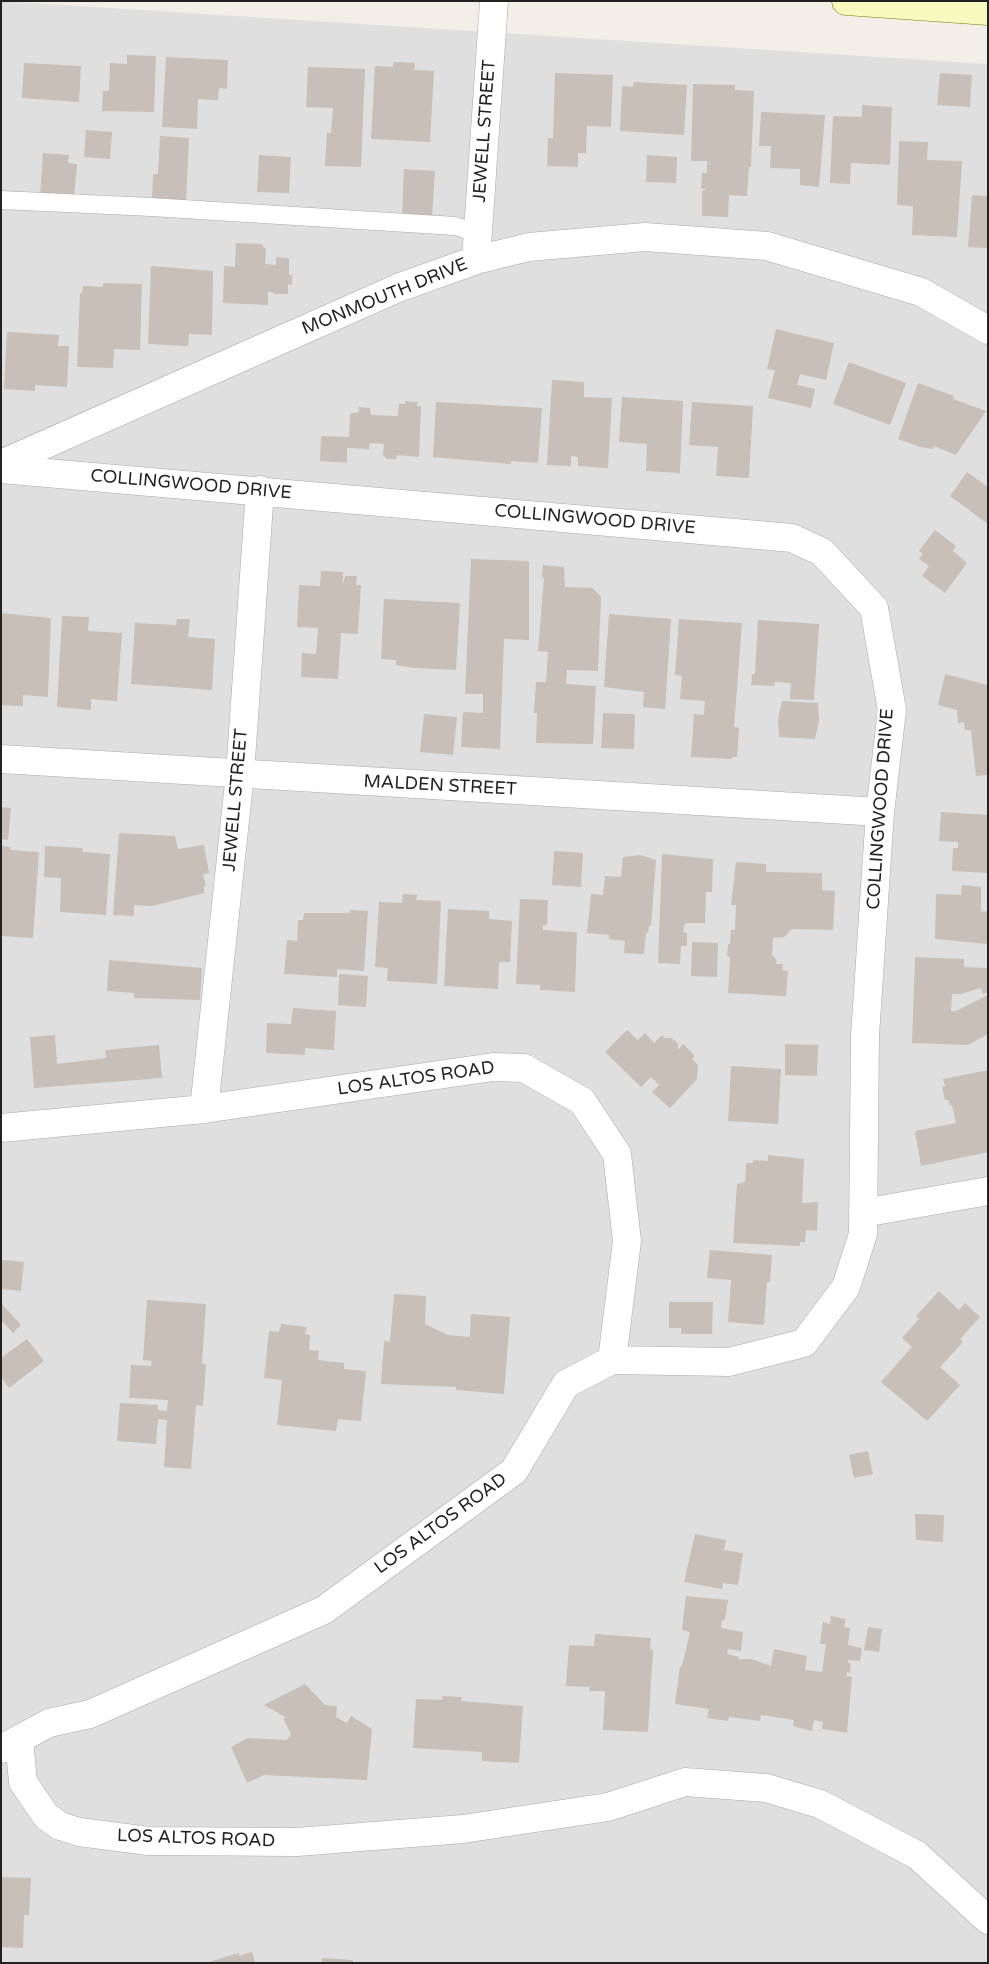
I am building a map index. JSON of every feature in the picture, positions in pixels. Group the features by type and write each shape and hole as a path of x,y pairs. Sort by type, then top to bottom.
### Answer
{"main road":[{"path":"846,1 988,10"}],"street":[{"name":"JEWELL STREET","path":"476,260 494,1"},
{"name":"MONMOUTH DRIVE","path":"1,464 398,288 476,260 529,247 645,237 767,246 921,292 988,330"},
{"name":"COLLINGWOOD DRIVE","path":"1,469 260,490 792,538 822,552 874,608 892,710 880,812 866,1036 863,1234 846,1287 804,1343 728,1362 612,1360"},
{"name":"JEWELL STREET","path":"204,1109 240,774 260,490"},
{"name":"MALDEN STREET","path":"1,759 880,812"},
{"name":"LOS ALTOS ROAD","path":"1,1128 204,1109 493,1067 524,1068 582,1101 617,1154 627,1241 612,1360 566,1384 514,1471 324,1610 90,1714 49,1723 10,1744 23,1782 46,1816 60,1826 79,1832 149,1841 297,1842 463,1828 608,1807 685,1782 766,1788 820,1804 917,1855 988,1920"},
{"path":"863,1213 988,1191"}],"lane":[{"path":"1,200 150,207 454,226 478,233"}],"shaded area":[{"path":"1,1 988,64 988,1963 1,1963"}],"building":[{"path":"127,55 156,56 154,112 102,111 103,91 109,91 110,63 127,64"},
{"path":"166,57 228,60 227,89 219,88 218,100 198,99 197,129 162,127"},
{"path":"394,62 415,63 414,70 434,71 430,142 371,139 375,66 393,67"},
{"path":"24,63 81,66 79,102 22,98"},
{"path":"308,67 365,69 361,167 325,166 327,133 331,133 333,108 306,107"},
{"path":"555,73 613,75 611,127 587,126 586,153 578,153 578,167 547,166 548,138 553,138"},
{"path":"940,73 972,75 970,107 937,105"},
{"path":"634,82 687,85 684,135 620,131 622,86 633,87"},
{"path":"693,84 735,85 735,90 754,91 751,167 749,167 747,196 729,195 728,217 702,216 702,191 707,189 701,189 702,173 707,173 707,161 691,161"},
{"path":"862,105 892,107 890,165 851,163 850,184 830,183 833,116 862,117"},
{"path":"761,112 825,115 819,187 800,185 800,169 770,168 771,146 759,146"},
{"path":"86,130 112,132 110,159 84,157"},
{"path":"160,136 189,138 186,202 152,200 153,174 158,174"},
{"path":"899,141 928,142 927,160 962,161 957,237 912,235 913,206 897,205"},
{"path":"43,153 69,155 68,163 77,164 74,198 40,196"},
{"path":"259,155 291,157 289,193 257,192"},
{"path":"647,155 677,157 676,183 646,182"},
{"path":"404,169 435,171 432,217 402,216"},
{"path":"972,195 988,196 988,248 968,247"},
{"path":"236,243 261,244 266,249 265,264 276,265 276,257 289,258 289,275 292,275 292,285 288,284 288,294 275,294 268,291 268,305 223,303 224,266 235,267"},
{"path":"151,266 213,271 212,335 189,334 188,346 148,344"},
{"path":"103,283 142,284 140,350 114,349 113,368 77,367 80,293 82,293 83,286 103,287"},
{"path":"776,329 834,343 826,380 800,374 797,385 815,389 811,408 768,398 775,370 767,369"},
{"path":"7,332 59,335 58,346 69,346 67,387 35,385 35,391 4,389"},
{"path":"849,362 906,383 890,425 833,404"},
{"path":"552,380 584,382 584,397 612,398 608,468 578,466 578,457 571,456 571,466 547,465"},
{"path":"918,383 954,396 953,399 986,411 956,455 934,446 933,449 920,447 898,439"},
{"path":"622,397 683,401 680,473 646,471 647,444 619,442"},
{"path":"405,401 418,402 417,406 421,406 419,457 397,455 396,459 387,459 383,455 384,444 370,443 369,449 347,448 347,463 320,461 321,436 349,437 350,414 359,412 359,407 370,408 371,415 398,416 399,404 405,404"},
{"path":"436,402 542,408 538,463 511,461 511,464 433,457"},
{"path":"692,402 753,406 749,478 716,476 718,447 689,445"},
{"path":"967,472 988,487 988,524 950,496"},
{"path":"935,530 956,546 953,551 967,563 945,593 922,576 929,566 919,559 923,554 919,551"},
{"path":"471,559 529,561 529,640 504,639 500,749 461,747 463,712 483,713 483,694 465,694"},
{"path":"543,565 564,567 565,587 593,588 601,597 598,671 567,670 566,684 596,686 593,744 536,743 537,713 534,713 536,682 546,682 548,652 538,651 544,578 542,578"},
{"path":"321,571 343,572 343,584 345,576 357,576 356,585 361,585 358,634 341,633 338,679 301,677 302,653 316,654 318,628 297,627 299,585 320,586"},
{"path":"384,599 460,603 456,670 414,668 396,665 396,660 381,659"},
{"path":"1,613 51,618 48,697 23,695 23,706 1,705"},
{"path":"609,614 671,619 665,709 643,707 644,692 604,687"},
{"path":"62,616 89,617 88,631 122,633 117,701 91,699 91,710 57,707"},
{"path":"177,619 190,619 188,637 215,639 212,690 131,684 135,623 176,625"},
{"path":"679,619 742,623 734,727 739,728 737,757 732,757 732,759 691,757 694,714 704,715 705,701 680,699 682,676 675,675"},
{"path":"758,620 819,624 814,700 790,699 791,683 775,682 774,686 751,685 752,674 755,674"},
{"path":"945,674 988,685 988,775 976,776 971,730 965,730 964,722 958,723 957,710 938,705"},
{"path":"782,701 818,703 819,721 815,739 779,737 778,719"},
{"path":"603,713 635,714 634,749 601,748"},
{"path":"424,714 457,717 453,755 420,752"},
{"path":"1,807 11,808 8,840 1,839"},
{"path":"941,812 988,815 988,873 952,871 953,848 958,848 958,842 939,841"},
{"path":"119,833 175,836 178,849 204,845 209,873 203,874 206,886 204,886 204,893 152,906 134,905 134,916 113,915"},
{"path":"1,846 11,847 10,850 39,852 33,938 1,936"},
{"path":"45,846 83,848 82,852 110,854 106,915 60,912 61,878 44,877"},
{"path":"554,851 583,853 581,887 552,885"},
{"path":"662,854 713,859 712,892 706,892 705,923 685,923 683,932 687,933 687,946 681,946 680,964 658,963"},
{"path":"640,855 656,860 651,926 649,926 648,933 646,933 644,954 624,953 625,941 609,939 609,935 587,933 591,894 603,895 605,876 621,877 623,857"},
{"path":"736,862 766,864 766,872 822,873 822,890 835,891 833,930 792,929 784,937 773,938 772,955 777,960 776,964 783,964 782,970 788,971 786,996 728,993 730,957 727,956 731,930 735,930 736,905 731,905"},
{"path":"962,885 981,887 981,911 988,912 988,944 935,939 936,894 961,895"},
{"path":"403,894 417,895 416,900 441,901 437,984 387,981 388,968 375,967 379,902 402,903"},
{"path":"520,899 548,900 547,925 543,925 543,930 577,932 575,992 540,990 540,985 516,984"},
{"path":"448,909 489,911 489,919 512,921 510,962 499,962 498,989 444,986"},
{"path":"350,910 368,911 364,971 337,969 337,977 284,974 287,940 297,941 298,920 303,920 304,913 349,913"},
{"path":"692,942 718,943 717,977 691,976"},
{"path":"915,957 964,959 964,967 988,968 988,992 983,994 981,988 961,994 952,994 951,1011 956,1011 988,995 988,1034 968,1045 912,1043"},
{"path":"109,960 202,968 200,1000 134,998 134,993 107,991"},
{"path":"339,974 368,976 366,1007 338,1005"},
{"path":"293,1008 336,1011 334,1050 305,1048 305,1055 266,1053 267,1023 291,1024"},
{"path":"627,1030 638,1040 645,1033 654,1043 662,1035 665,1038 672,1038 678,1044 678,1050 683,1044 695,1056 692,1059 698,1065 697,1079 670,1108 652,1092 659,1085 651,1077 641,1087 605,1052"},
{"path":"55,1035 57,1064 106,1058 105,1050 159,1045 162,1078 34,1088 30,1037"},
{"path":"785,1044 818,1045 817,1076 785,1075"},
{"path":"731,1066 781,1069 778,1124 728,1121"},
{"path":"988,1070 988,1152 921,1166 915,1131 956,1123 952,1105 950,1106 948,1100 945,1100 942,1087 945,1086 943,1079"},
{"path":"768,1155 804,1159 802,1203 818,1202 817,1231 806,1230 805,1242 800,1242 800,1246 733,1243 737,1184 745,1182 746,1163 753,1163 753,1160 768,1161"},
{"path":"710,1250 772,1255 770,1282 767,1282 764,1325 728,1322 731,1280 707,1278"},
{"path":"1,1260 24,1262 21,1291 1,1289"},
{"path":"939,1291 959,1310 965,1303 980,1317 960,1339 963,1342 940,1367 960,1385 927,1421 881,1382 912,1347 902,1338 919,1319 916,1316"},
{"path":"394,1294 426,1296 425,1324 448,1335 470,1337 471,1314 510,1317 504,1394 456,1390 456,1387 381,1384 384,1341 390,1342"},
{"path":"147,1300 206,1304 202,1364 206,1364 203,1406 196,1405 191,1469 164,1467 167,1420 158,1419 156,1444 117,1441 120,1403 158,1405 158,1410 167,1411 168,1400 129,1398 131,1365 151,1366 152,1361 143,1360"},
{"path":"669,1302 713,1302 712,1334 681,1334 681,1328 669,1328"},
{"path":"1,1303 21,1325 13,1333 1,1320"},
{"path":"281,1324 307,1327 305,1334 310,1335 309,1350 319,1351 318,1360 344,1363 344,1369 366,1371 361,1421 338,1419 336,1431 277,1425 282,1380 264,1378 269,1331 279,1332"},
{"path":"27,1339 44,1361 9,1388 1,1377 1,1358"},
{"path":"868,1451 873,1474 854,1478 849,1455"},
{"path":"915,1514 944,1515 943,1542 916,1540"},
{"path":"695,1534 726,1540 724,1550 743,1553 738,1585 723,1583 722,1589 684,1582"},
{"path":"686,1596 728,1600 725,1620 722,1620 721,1628 743,1632 741,1651 728,1649 727,1654 739,1657 738,1659 751,1659 771,1666 774,1649 807,1656 805,1670 822,1672 826,1644 820,1644 823,1622 830,1624 831,1616 846,1619 844,1627 850,1628 848,1645 862,1648 860,1661 848,1660 848,1663 851,1663 850,1673 847,1672 846,1676 852,1677 847,1733 822,1729 823,1722 814,1720 812,1731 793,1726 794,1720 761,1715 760,1721 729,1717 728,1721 707,1718 709,1709 675,1704 680,1666 682,1666 690,1632 682,1630"},
{"path":"868,1627 882,1629 879,1652 864,1650"},
{"path":"595,1634 651,1638 650,1649 653,1650 648,1732 603,1730 605,1691 589,1691 590,1687 566,1686 569,1645 594,1646"},
{"path":"305,1684 325,1705 337,1706 336,1717 347,1723 351,1716 372,1729 367,1780 264,1775 247,1783 231,1747 248,1738 287,1740 291,1734 284,1720 285,1717 264,1705"},
{"path":"442,1696 462,1697 461,1701 523,1706 519,1763 482,1761 482,1752 413,1748 416,1699 442,1700"},
{"path":"1,1877 31,1878 29,1915 24,1915 23,1948 1,1947"},
{"path":"252,1952 255,1963 206,1963 239,1953 239,1956"},
{"path":"322,1958 353,1960 353,1963 322,1963"}]}
